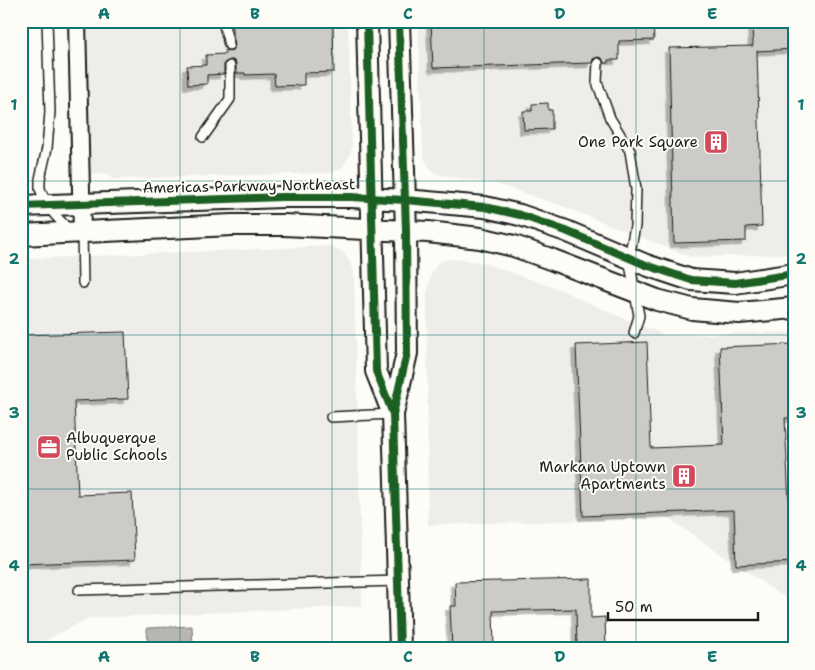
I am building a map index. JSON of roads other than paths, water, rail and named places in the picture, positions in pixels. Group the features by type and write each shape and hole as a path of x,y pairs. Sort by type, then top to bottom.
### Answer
{"street":[{"path":"77,21 81,204 77,233"},
{"path":"367,21 376,371 393,414"},
{"path":"399,21 406,230 407,353 393,414 400,649"},
{"name":"Americas Parkway Northeast","path":"21,206 282,196 371,197 485,207 566,231 646,265 691,280 735,283 794,274"},
{"path":"21,235 232,225 406,230 480,238 514,246 636,293 692,309 739,313 794,308"}],"lane":[{"path":"47,21 50,112 47,148 40,179 40,189 47,205 59,220 77,233 83,283"},
{"path":"223,21 229,45"},
{"path":"598,63 597,82 610,118 630,151 636,189 635,226 630,258 640,316 634,333"},
{"path":"203,136 230,99 230,66"},
{"path":"331,417 393,414"},
{"path":"79,590 398,581"}],"place":[{"name":"One Park Square","path":"716,142"},
{"name":"Albuquerque Public Schools","path":"49,447"},
{"name":"Markana Uptown Apartments","path":"684,476"}]}
